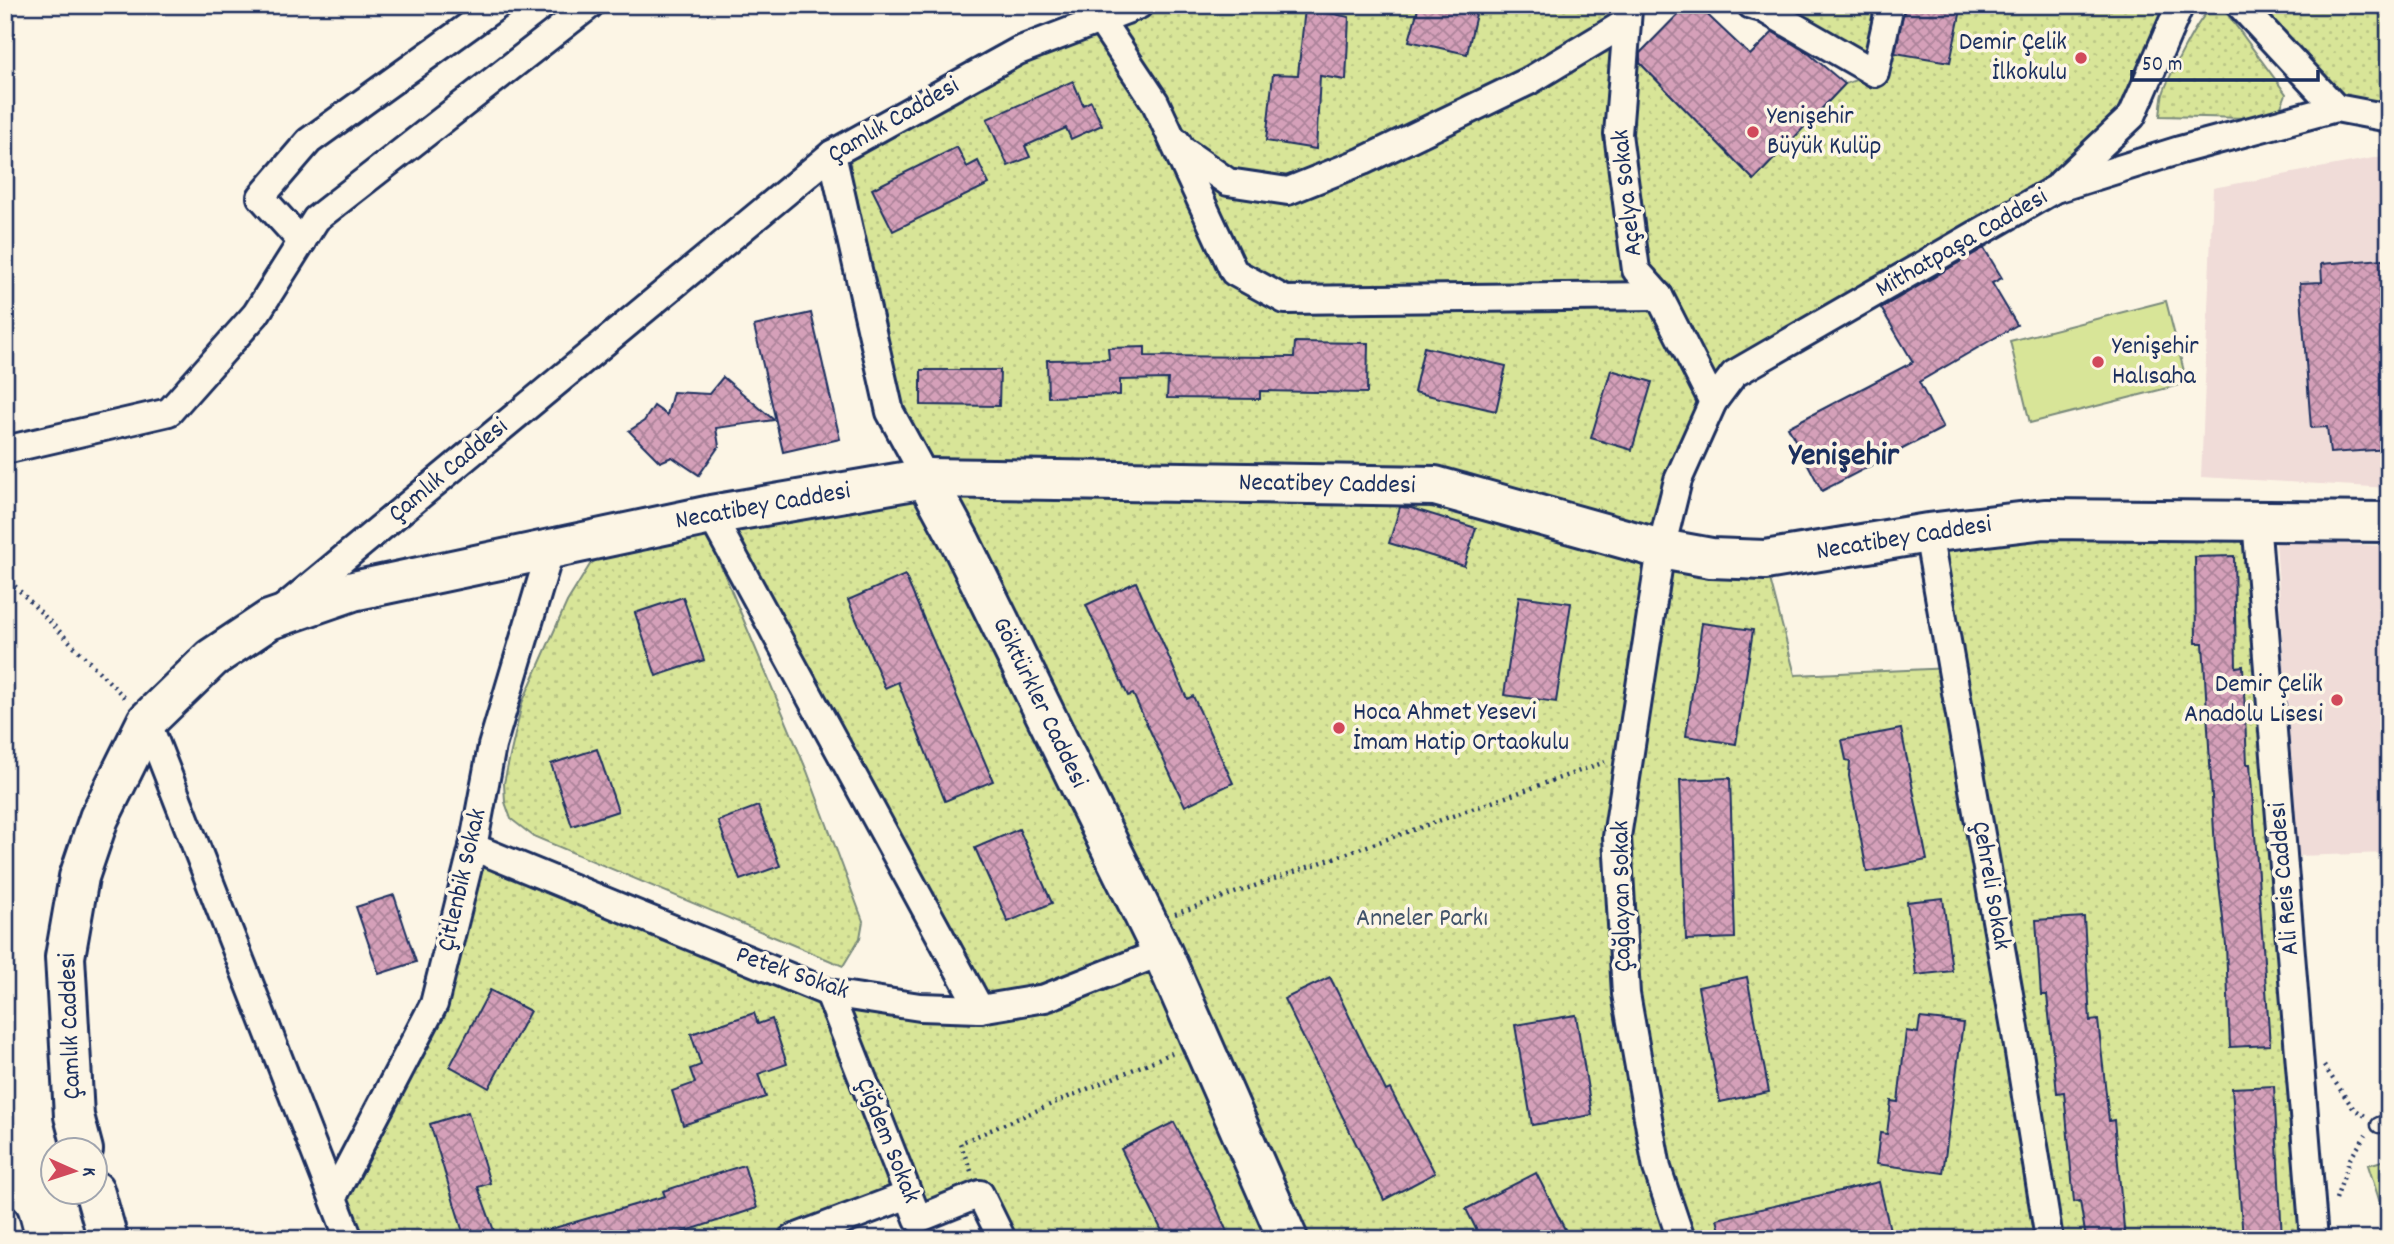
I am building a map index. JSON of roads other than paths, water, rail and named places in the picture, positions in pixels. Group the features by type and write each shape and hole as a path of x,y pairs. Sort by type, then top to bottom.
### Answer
{"street":[{"path":"302,242 261,197 309,141 498,5"},
{"path":"5,450 169,412 256,314 316,219 590,5"},
{"name":"Çamlık Caddesi","path":"79,1136 74,1116 65,957 79,877 95,830 147,721 212,658 269,620 832,154 1018,51 1139,5"},
{"path":"1751,5 1762,8 1875,73 1891,5"},
{"path":"2054,189 2132,116 2180,5"},
{"path":"2240,5 2336,108"},
{"path":"1101,21 1181,149 1228,182 1288,191 1363,161 1529,81 1628,13"},
{"name":"Açelya Sokak","path":"1628,13 1618,134 1636,270 1659,296 1713,402"},
{"path":"1154,102 1234,272 1285,300 1659,296"},
{"name":"Mithatpaşa Caddesi","path":"1661,549 1678,480 1713,402 1734,374 2054,189 2180,150 2336,108 2389,118"},
{"name":"Göktürkler Caddesi","path":"832,154 890,412 960,541 1155,938 1288,1239"},
{"name":"Necatibey Caddesi","path":"269,620 353,591 551,548 711,515 926,478 1435,486 1661,549 1711,558 1765,560 1928,533 2045,519 2389,522"},
{"path":"711,515 980,1009"},
{"name":"Ali Reis Caddesi","path":"2256,520 2313,1226"},
{"name":"Çehreli Sokak","path":"1928,533 2013,1014 2049,1239"},
{"name":"Çitlenbik Sokak","path":"334,1195 434,1004 473,847 492,746 551,548"},
{"name":"Çağlayan Sokak","path":"1661,549 1617,837 1626,994 1657,1168 1681,1239"},
{"path":"147,721 349,1239"},
{"name":"Petek Sokak","path":"473,847 829,993 920,1007 980,1009 1045,998 1155,938"},
{"name":"Çiğdem Sokak","path":"829,993 918,1219 980,1194 1002,1239"},
{"path":"792,1239 908,1195"},
{"path":"99,1206 108,1239"},
{"path":"5,1220 10,1239"}],"place":[{"name":"Demir Çelik İlkokulu","path":"2081,58"},
{"name":"Yenişehir Büyük Kulüp","path":"1753,132"},
{"name":"Yenişehir Halısaha","path":"2098,362"},
{"name":"Demir Çelik Anadolu Lisesi","path":"2337,700"},
{"name":"Hoca Ahmet Yesevi İmam Hatip Ortaokulu","path":"1339,728"}],"district":[{"name":"Yenişehir","path":"1844,457"}],"park label":[{"name":"Anneler Parkı","path":"1422,919"}]}
